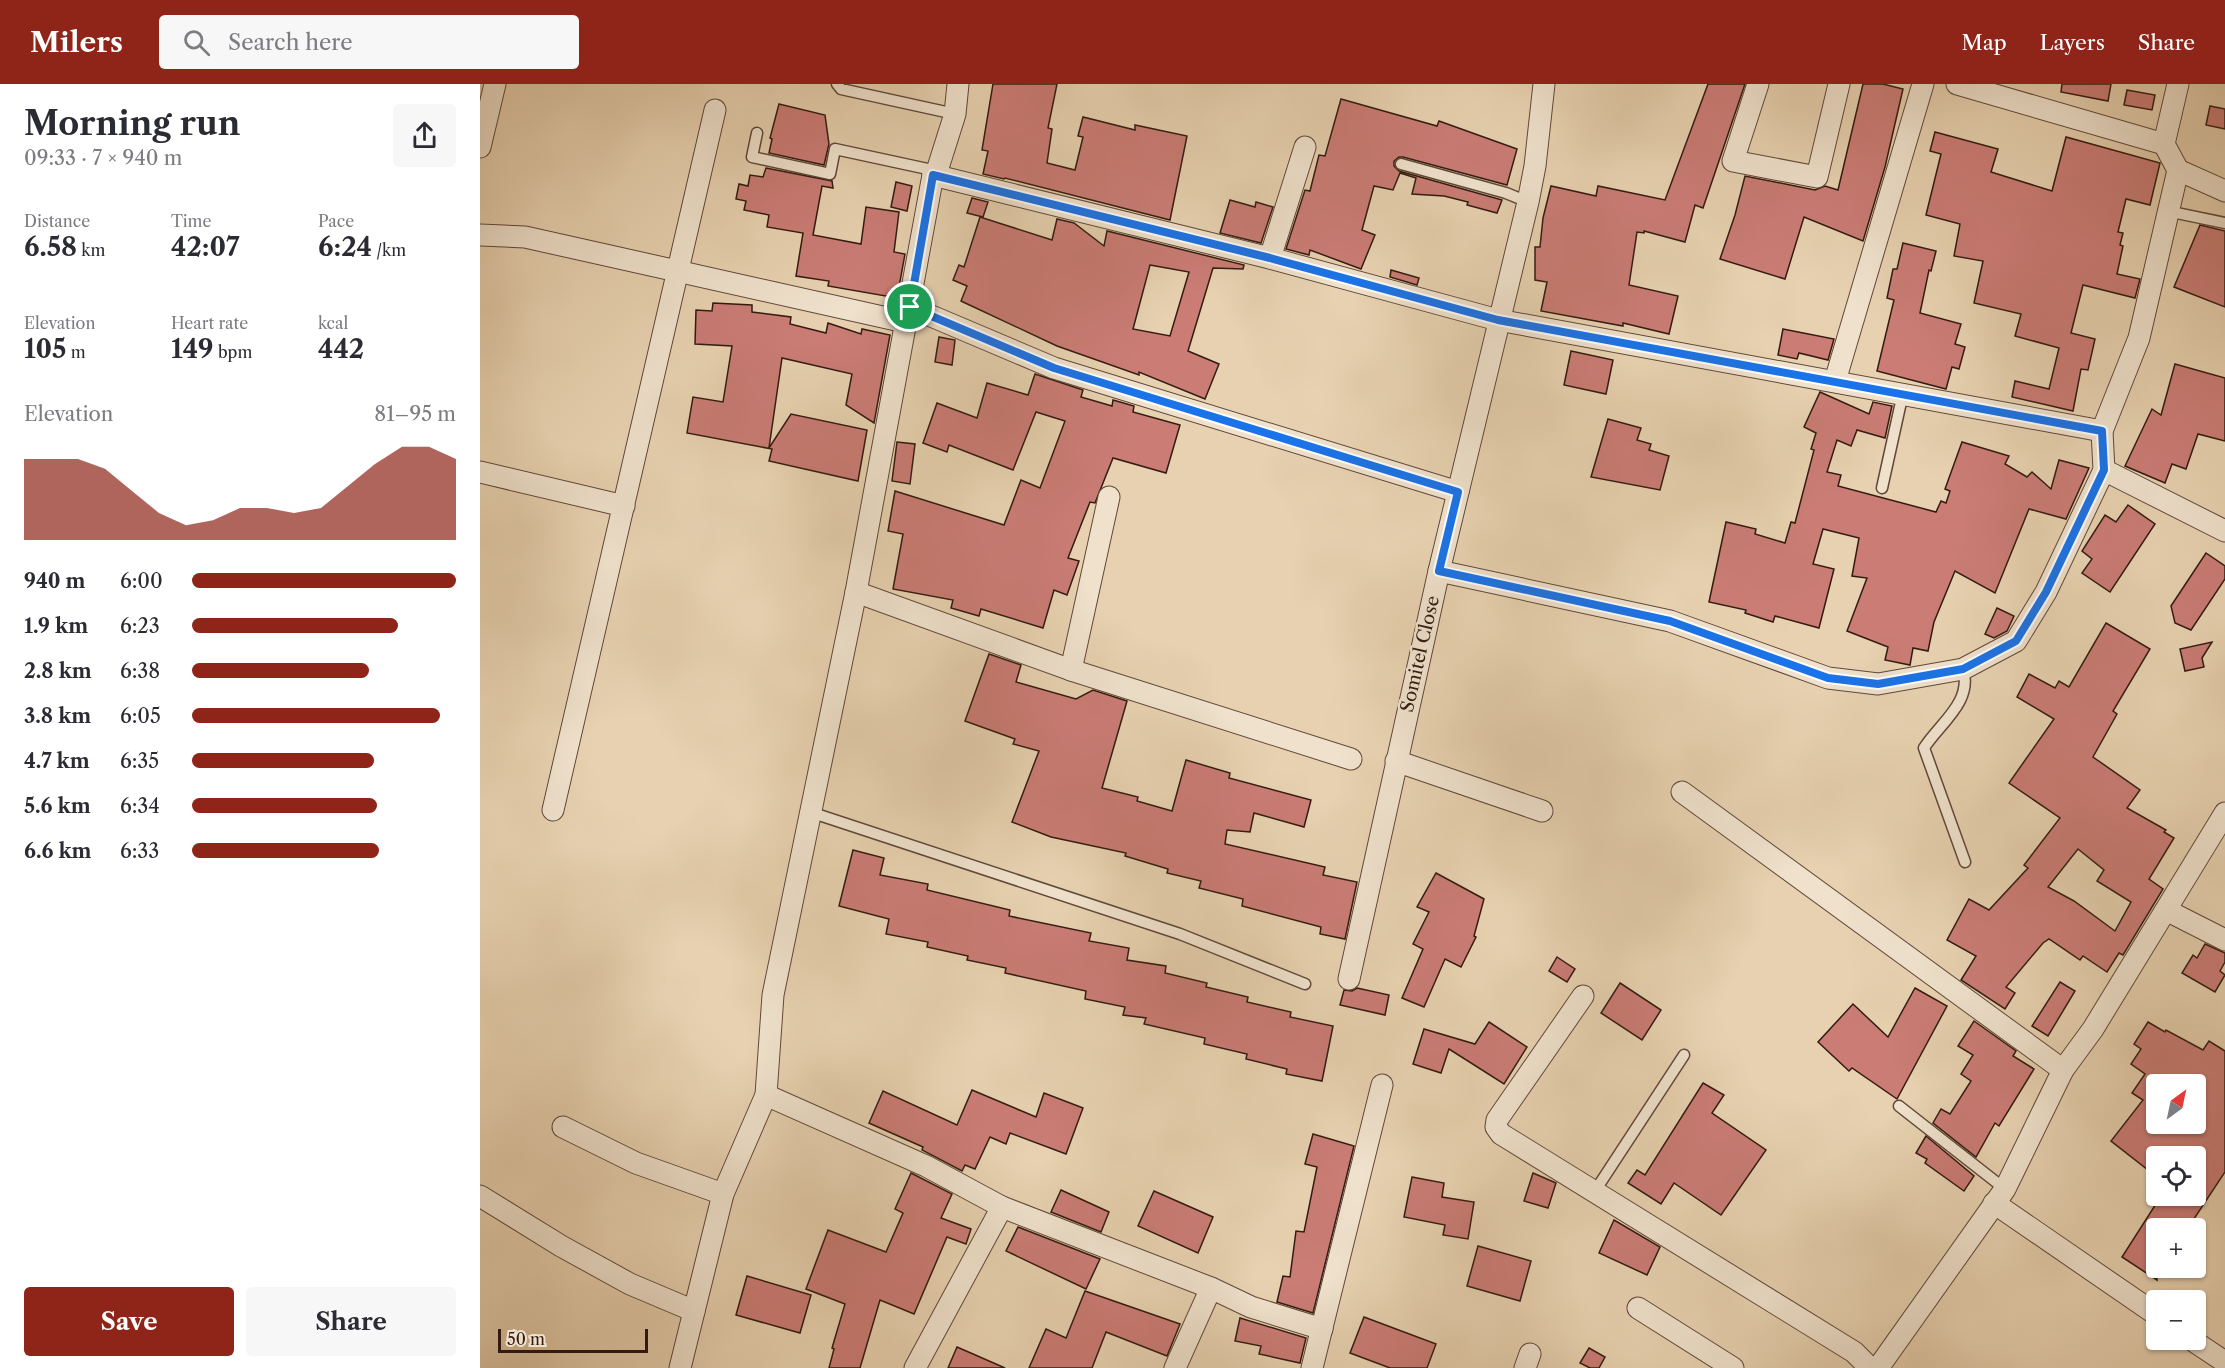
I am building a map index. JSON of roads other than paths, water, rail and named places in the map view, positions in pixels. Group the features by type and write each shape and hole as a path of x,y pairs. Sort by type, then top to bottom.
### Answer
{"street":[{"path":"480,147 495,84"},
{"path":"680,1368 723,1194 766,1095 773,995 856,592 935,173 955,114 958,84"},
{"name":"Somitel Close","path":"1349,979 1439,571 1528,202 1535,166 1544,84"},
{"path":"1758,84 1733,161 1816,177 1839,84"},
{"path":"1835,381 1923,84"},
{"path":"1957,84 2014,91 2164,144"},
{"path":"2178,84 2164,144 2178,170 2225,191"},
{"path":"552,810 714,110"},
{"path":"1270,258 1305,147"},
{"path":"1439,571 1670,621 1828,678 1878,684 1963,669 2016,641 2046,592 2104,470 2102,431 2139,338 2178,170"},
{"path":"935,173 1270,258 1498,320 2102,431"},
{"path":"480,235 525,237 678,272 908,315 1054,368 1458,492"},
{"path":"2104,470 2225,531"},
{"path":"480,472 624,506"},
{"path":"1071,670 1109,497"},
{"path":"856,592 1071,670 1351,759"},
{"path":"1396,761 1542,811"},
{"path":"1682,792 2064,1070"},
{"path":"1878,1368 2000,1196 2064,1070 2093,1029 2225,813"},
{"path":"2166,910 2225,940"},
{"path":"1583,996 1497,1119 1496,1127 1501,1134 1854,1352 1870,1368"},
{"path":"1312,1368 1382,1085"},
{"path":"766,1095 926,1166 1002,1207 1211,1288 1251,1307 1322,1329"},
{"path":"563,1127 636,1163 723,1194"},
{"path":"480,1196 561,1246 630,1284 694,1311"},
{"path":"2000,1196 2146,1307"},
{"path":"915,1368 1002,1207"},
{"path":"1174,1368 1211,1288"},
{"path":"1638,1308 1733,1368"},
{"path":"2206,1349 2225,1362"}],"lane":[{"path":"837,84 840,89 955,114"},
{"path":"757,132 752,157 830,174 835,150 935,173"},
{"path":"1401,164 1506,193 1528,202"},
{"path":"2167,210 2225,223"},
{"path":"1882,488 1903,393"},
{"path":"1963,669 1966,682 1959,704 1924,748 1965,862"},
{"path":"810,812 1180,934 1305,984"},
{"path":"1595,1191 1684,1055"},
{"path":"1899,1107 2000,1196"}]}
